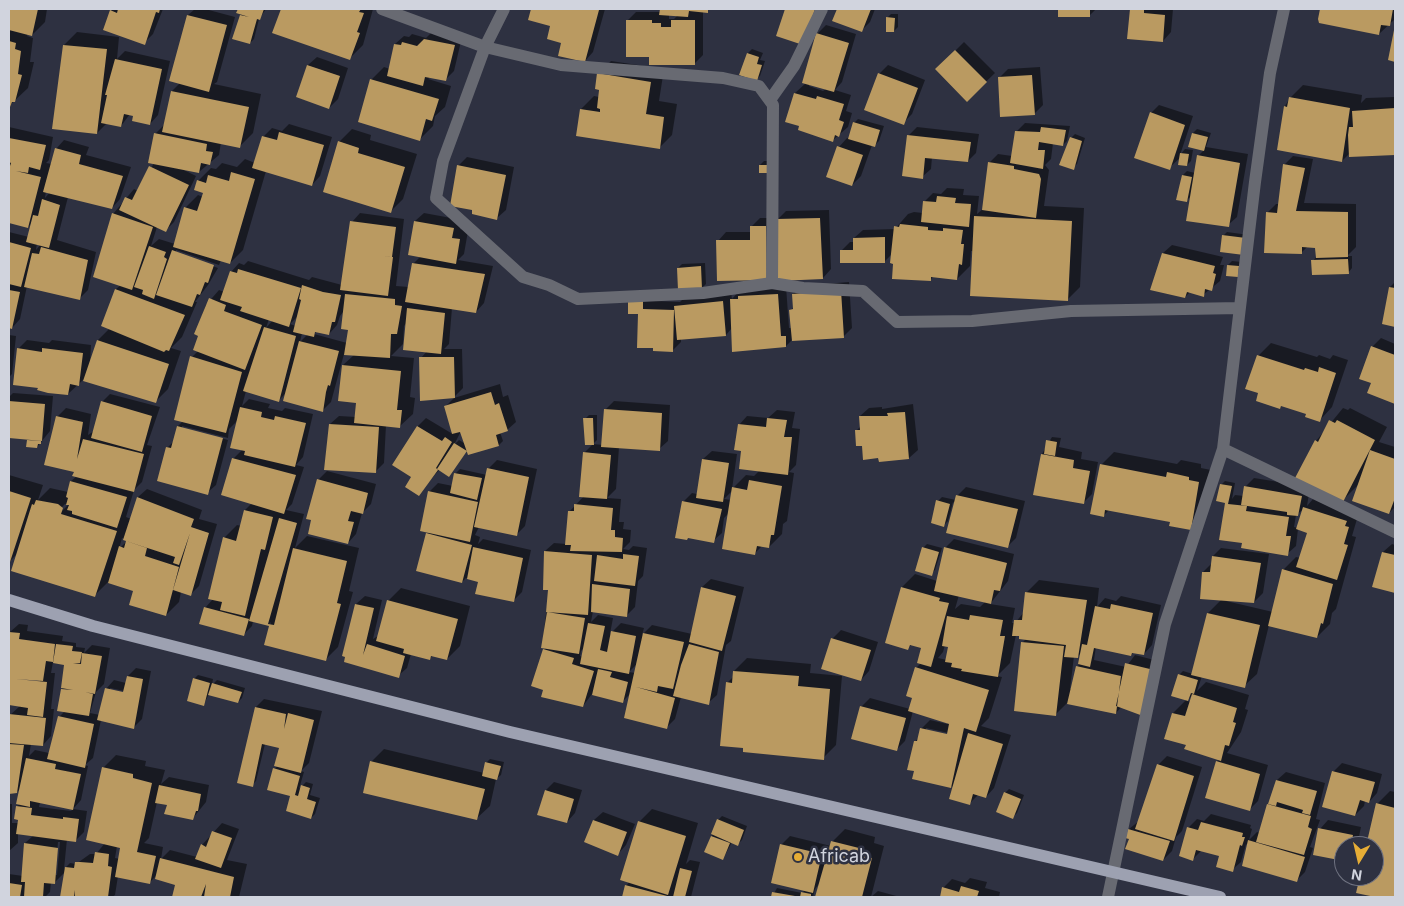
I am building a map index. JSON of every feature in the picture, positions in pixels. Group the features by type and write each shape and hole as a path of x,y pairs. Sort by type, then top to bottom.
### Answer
{"main road":[{"path":"9,600 93,626 510,732 1114,874 1220,897"}],"street":[{"path":"382,9 485,47 561,65 723,78 759,86 773,105 772,283"},
{"path":"504,9 485,47 443,162 436,198 523,277 549,285 578,299 703,293 772,283 803,288 862,291 897,322 972,321 1071,311 1240,308"},
{"path":"770,100 794,66 822,9"},
{"path":"1108,897 1165,624 1223,449 1270,73 1284,9"},
{"path":"1223,449 1395,532"}],"building":[{"path":"9,9 38,9 32,36 9,30"},
{"path":"118,9 160,9 159,13 156,12 145,45 103,30 110,10 117,13"},
{"path":"238,9 264,9 260,20 257,19 250,44 232,39 240,15 249,17 236,13"},
{"path":"281,9 361,9 359,12 364,13 357,32 360,33 350,60 272,33"},
{"path":"531,9 599,10 585,62 558,56 561,43 547,39 550,26 528,20"},
{"path":"660,9 708,9 708,13 689,11 688,17 659,15"},
{"path":"785,9 815,9 803,45 776,36"},
{"path":"837,9 871,9 862,32 832,21"},
{"path":"1058,9 1090,9 1090,17 1058,17"},
{"path":"1130,9 1144,9 1144,13 1165,15 1163,42 1127,39"},
{"path":"1320,9 1393,9 1390,26 1381,25 1379,35 1319,23"},
{"path":"187,15 227,25 209,92 169,81"},
{"path":"886,17 895,18 894,32 886,32"},
{"path":"626,20 652,20 652,23 661,23 661,27 671,27 671,20 695,20 695,65 649,65 649,57 626,57"},
{"path":"1395,30 1395,62 1388,60"},
{"path":"816,33 849,43 834,92 802,83"},
{"path":"424,39 455,45 446,81 425,77 423,86 387,76 394,44 401,45 402,42 417,46"},
{"path":"9,41 16,43 15,49 21,51 18,74 22,75 15,102 12,102 10,107"},
{"path":"63,45 107,49 97,134 52,129"},
{"path":"955,50 987,82 967,102 935,69"},
{"path":"747,53 759,57 757,64 762,65 757,81 739,75"},
{"path":"115,59 162,69 150,125 132,121 133,116 124,114 121,127 101,123 107,95 105,95"},
{"path":"307,65 340,76 329,109 296,97"},
{"path":"597,73 651,82 646,114 664,117 660,149 576,136 580,109 600,112 600,109 597,108 599,90 595,89"},
{"path":"878,73 918,88 904,125 864,110"},
{"path":"1032,75 1035,115 1000,117 998,77"},
{"path":"370,79 439,99 432,121 426,119 420,141 358,122"},
{"path":"171,91 249,107 240,148 162,132"},
{"path":"794,93 816,99 817,96 844,104 839,120 844,122 839,137 835,135 833,142 798,130 799,126 785,122"},
{"path":"1289,97 1350,108 1342,162 1277,150 1284,106 1287,107"},
{"path":"1395,108 1395,155 1349,157 1348,135 1349,127 1353,127 1352,111"},
{"path":"1150,112 1185,125 1170,170 1134,158"},
{"path":"853,122 880,130 875,147 848,139"},
{"path":"1041,127 1066,130 1063,146 1039,142 1038,150 1045,150 1043,169 1010,163 1015,131 1040,132"},
{"path":"279,132 324,145 312,186 252,168 262,136 277,140"},
{"path":"154,133 207,144 206,151 213,152 210,165 201,163 199,173 148,163"},
{"path":"1192,133 1208,137 1204,151 1188,147"},
{"path":"907,135 971,142 968,162 925,158 923,179 902,176"},
{"path":"1070,137 1082,141 1074,170 1059,165"},
{"path":"9,138 46,145 40,170 29,167 28,173 16,171 41,177 28,228 9,223 9,169 11,163 9,162"},
{"path":"338,141 359,148 358,153 405,167 391,213 323,192"},
{"path":"837,146 863,155 852,186 826,177"},
{"path":"55,148 81,155 79,164 123,176 112,209 43,192"},
{"path":"1180,153 1189,154 1187,166 1178,165"},
{"path":"1197,155 1240,163 1229,227 1186,221"},
{"path":"988,162 1014,166 1014,169 1039,174 1041,179 1036,218 982,210"},
{"path":"1283,164 1305,168 1296,211 1348,212 1348,257 1316,258 1315,248 1302,247 1302,254 1264,253 1266,212 1277,213"},
{"path":"457,165 506,175 497,220 472,214 472,210 450,206"},
{"path":"759,165 767,165 767,173 759,173"},
{"path":"149,166 189,185 166,232 119,210 125,197 132,200"},
{"path":"231,172 255,179 230,264 173,247 184,207 197,211 203,193 194,190 197,180 206,183 208,175 229,181"},
{"path":"1182,175 1192,177 1187,202 1176,200"},
{"path":"937,196 956,198 955,203 971,204 969,227 921,222 923,201 936,202"},
{"path":"42,199 60,205 49,248 26,242 33,215 38,216"},
{"path":"112,213 153,227 132,290 93,277"},
{"path":"974,216 1072,221 1068,301 970,296"},
{"path":"820,218 823,279 778,281 776,219"},
{"path":"350,221 396,227 388,296 340,290"},
{"path":"414,221 454,228 452,238 460,239 456,264 408,255"},
{"path":"900,224 928,227 928,230 943,231 943,228 963,230 961,244 964,244 962,265 959,264 957,280 931,277 931,281 892,279 893,264 890,263 894,226 899,227"},
{"path":"750,226 766,226 767,280 717,281 716,240 750,240"},
{"path":"1222,235 1246,238 1244,255 1220,252"},
{"path":"885,237 885,263 840,263 840,250 853,250 853,238"},
{"path":"9,242 31,248 21,287 9,284"},
{"path":"149,246 166,252 164,257 167,259 154,299 142,294 143,290 134,287"},
{"path":"41,247 88,260 80,300 24,287 32,253 39,254"},
{"path":"172,250 214,265 208,283 205,282 200,295 197,294 192,307 156,295"},
{"path":"1162,253 1215,266 1213,273 1216,274 1212,291 1205,289 1204,297 1187,292 1185,298 1150,290"},
{"path":"1348,259 1349,274 1312,275 1311,260"},
{"path":"412,263 485,274 476,313 405,302"},
{"path":"1227,265 1239,266 1238,277 1226,276"},
{"path":"701,266 702,289 678,290 677,268"},
{"path":"238,269 301,288 289,327 240,311 242,307 220,300 230,271 237,273"},
{"path":"302,285 323,292 341,295 335,322 332,322 329,335 315,332 314,337 293,332 301,300 299,299"},
{"path":"1389,287 1395,288 1395,327 1382,324"},
{"path":"115,289 185,315 169,351 166,350 164,352 101,326"},
{"path":"9,290 20,292 12,329 9,328"},
{"path":"841,290 844,338 792,341 789,310 793,309 792,294"},
{"path":"345,294 395,299 395,305 402,306 397,334 391,334 390,358 344,355 348,330 341,329"},
{"path":"778,294 781,336 786,336 786,347 732,352 730,299 738,299 738,296"},
{"path":"209,298 226,305 224,311 262,325 245,370 193,350 198,336 194,334"},
{"path":"628,299 643,299 643,309 674,310 673,352 653,351 653,348 637,348 638,314 628,314"},
{"path":"723,301 726,336 677,340 674,306"},
{"path":"407,308 445,313 441,354 403,350"},
{"path":"264,327 296,336 279,402 243,391"},
{"path":"97,340 169,364 156,403 83,381"},
{"path":"299,341 339,351 330,386 328,385 326,392 323,412 283,401"},
{"path":"1371,346 1395,355 1395,404 1367,393 1371,383 1359,379"},
{"path":"17,348 42,352 42,348 83,353 79,386 70,384 68,395 48,393 37,390 38,388 13,385"},
{"path":"1257,355 1304,370 1305,368 1318,372 1319,367 1336,373 1320,422 1305,417 1306,414 1281,406 1280,409 1256,401 1258,393 1245,389"},
{"path":"190,356 242,372 226,433 174,420"},
{"path":"419,357 454,357 455,398 420,401"},
{"path":"342,365 401,371 397,410 402,410 400,428 354,423 356,403 338,401"},
{"path":"491,392 495,405 499,403 508,431 496,435 499,446 468,455 460,432 452,434 444,406"},
{"path":"9,401 45,404 42,441 9,438"},
{"path":"101,401 152,416 142,452 91,438"},
{"path":"240,407 262,412 261,417 274,420 275,416 306,423 295,467 244,455 245,451 230,448"},
{"path":"604,409 662,413 660,451 601,447"},
{"path":"905,412 909,459 879,462 878,458 863,460 862,446 856,446 855,430 860,430 859,416 888,416 887,413"},
{"path":"56,416 83,422 77,459 83,439 144,454 134,492 72,476 74,472 44,465"},
{"path":"583,418 593,418 594,445 585,445"},
{"path":"767,418 787,420 784,437 792,437 788,475 739,469 741,451 734,450 738,424 766,427"},
{"path":"1329,420 1335,423 1337,420 1375,440 1343,502 1295,478 1315,440 1318,442"},
{"path":"329,424 379,427 376,473 324,470"},
{"path":"177,426 223,438 208,495 157,481 166,447 171,448"},
{"path":"417,426 442,441 445,437 452,442 436,468 438,470 419,496 405,487 411,477 392,465"},
{"path":"27,440 41,441 41,444 38,444 37,448 26,447"},
{"path":"1046,440 1057,442 1055,456 1044,454"},
{"path":"454,443 467,451 449,477 437,469"},
{"path":"1370,450 1395,459 1395,498 1389,514 1352,501"},
{"path":"583,452 611,455 607,499 579,497"},
{"path":"1041,454 1074,460 1073,468 1090,471 1084,504 1033,495"},
{"path":"232,458 296,475 284,514 221,495"},
{"path":"702,459 729,463 723,502 696,498"},
{"path":"1100,464 1166,477 1167,472 1189,477 1189,480 1199,482 1191,530 1169,526 1170,522 1105,510 1104,517 1090,514"},
{"path":"487,468 529,477 517,536 474,527"},
{"path":"454,473 482,478 477,500 450,493"},
{"path":"317,479 368,493 363,514 351,511 348,521 354,522 348,544 308,534 311,520 306,519"},
{"path":"749,480 782,486 774,535 771,535 769,548 757,546 755,555 722,549 732,487 747,490"},
{"path":"70,481 127,497 117,528 72,514 72,511 67,510 69,505 66,505 68,498 66,497"},
{"path":"1220,484 1232,486 1228,504 1247,506 1246,511 1289,517 1286,536 1291,536 1288,556 1241,548 1242,543 1219,540 1225,503 1216,501"},
{"path":"1244,486 1302,496 1298,516 1287,515 1287,512 1241,505"},
{"path":"9,491 31,498 10,562 9,561"},
{"path":"428,491 478,502 470,542 420,531"},
{"path":"956,495 1018,509 1008,548 946,533"},
{"path":"137,497 194,519 191,527 209,533 191,596 173,590 190,533 179,565 173,563 175,557 123,540"},
{"path":"36,500 58,504 63,508 61,514 117,531 95,597 11,571 32,504 34,505"},
{"path":"936,500 950,504 944,527 931,523"},
{"path":"682,501 722,509 714,543 688,538 687,540 675,538"},
{"path":"574,504 613,508 611,530 615,530 615,537 623,538 622,552 570,551 571,545 565,545 568,511 574,511"},
{"path":"1303,507 1347,521 1345,526 1349,527 1344,544 1348,545 1337,580 1296,567 1307,533 1296,529"},
{"path":"244,510 273,517 265,550 261,549 245,616 220,610 222,602 208,599 223,537 236,541"},
{"path":"279,518 297,523 268,624 274,625 293,548 347,561 337,603 341,604 326,661 264,645 269,626 249,621"},
{"path":"426,533 472,545 462,583 416,571"},
{"path":"126,541 147,548 145,556 179,567 166,616 129,605 133,591 108,583 119,546 124,548"},
{"path":"473,547 523,558 514,602 475,594 478,582 467,579"},
{"path":"922,547 939,552 932,576 915,571"},
{"path":"944,547 1007,563 1000,591 994,590 991,604 934,591"},
{"path":"544,551 592,555 588,615 546,612 548,590 543,590"},
{"path":"1382,552 1395,555 1395,593 1372,587"},
{"path":"623,554 639,556 635,586 594,581 597,555 623,559"},
{"path":"1212,556 1261,563 1254,603 1200,599 1202,572 1210,572"},
{"path":"1282,569 1333,584 1323,624 1321,623 1317,638 1268,626"},
{"path":"592,584 630,589 627,617 591,612"},
{"path":"701,587 736,596 722,651 689,642"},
{"path":"901,587 940,598 939,601 949,603 931,667 917,663 921,648 910,645 908,650 885,643"},
{"path":"1025,592 1087,600 1078,658 1064,657 1066,645 1019,639 1019,636 1012,636 1014,620 1022,620"},
{"path":"387,600 458,619 447,660 431,656 430,660 403,653 404,649 376,641"},
{"path":"355,604 374,608 363,655 367,644 405,656 399,678 344,662 345,657 342,656"},
{"path":"1111,604 1153,613 1144,655 1132,653 1131,656 1094,648 1090,667 1078,664 1082,644 1087,645 1095,606 1110,609"},
{"path":"204,607 249,619 244,636 199,624"},
{"path":"547,612 585,618 579,654 541,648"},
{"path":"1207,613 1260,625 1245,688 1191,675"},
{"path":"970,615 1003,620 1000,636 1005,636 998,677 961,671 962,669 951,667 952,663 945,662 948,647 942,646 947,616 969,620"},
{"path":"588,623 605,626 600,650 607,652 611,631 636,636 629,674 580,664"},
{"path":"9,632 20,633 19,639 55,644 53,662 46,661 43,681 16,679 47,682 43,717 27,715 28,708 9,705"},
{"path":"643,633 684,642 673,689 658,686 657,692 636,687 675,698 667,729 624,718"},
{"path":"831,638 871,650 861,681 821,669"},
{"path":"1021,642 1064,646 1056,716 1014,711"},
{"path":"56,644 73,646 72,651 82,652 80,663 73,663 81,664 82,653 102,656 95,694 85,692 93,694 89,716 57,711 61,689 73,690 61,688 64,665 53,663"},
{"path":"689,644 719,652 709,705 673,696"},
{"path":"543,649 574,658 572,664 594,671 583,707 541,697 543,690 531,686"},
{"path":"1125,663 1154,670 1143,716 1116,706"},
{"path":"1076,666 1121,676 1116,714 1067,704"},
{"path":"915,667 989,690 976,732 964,728 951,788 912,779 914,771 907,770 914,741 917,741 920,728 947,734 949,724 908,711 912,698 906,696"},
{"path":"598,669 612,672 610,677 628,682 623,703 592,695"},
{"path":"733,671 799,676 798,686 830,689 824,760 743,752 743,748 720,746 726,682 732,683"},
{"path":"1178,674 1198,680 1194,694 1191,693 1188,701 1171,696"},
{"path":"127,676 143,679 134,729 97,720 105,688 123,692"},
{"path":"193,678 210,683 204,706 187,701"},
{"path":"212,683 242,692 238,703 208,695"},
{"path":"1192,694 1237,708 1233,722 1236,723 1229,746 1225,745 1221,761 1184,749 1186,745 1164,739 1172,713 1185,716"},
{"path":"860,706 906,718 897,751 851,739"},
{"path":"255,707 286,714 284,729 288,713 314,720 301,773 274,766 279,748 262,744 253,787 237,783"},
{"path":"9,714 46,718 43,746 9,743"},
{"path":"58,716 94,724 85,768 47,759"},
{"path":"968,733 1003,744 986,798 973,794 970,805 949,799"},
{"path":"9,744 24,745 17,793 9,794"},
{"path":"26,758 56,764 55,769 81,774 73,810 30,801 30,807 16,804"},
{"path":"370,761 485,789 477,820 363,793"},
{"path":"1216,761 1260,774 1250,811 1205,798"},
{"path":"485,762 501,766 497,780 482,776"},
{"path":"1157,764 1194,776 1174,841 1135,829"},
{"path":"102,767 133,774 133,778 152,783 137,852 156,856 150,884 115,877 120,848 86,840"},
{"path":"273,768 300,776 295,795 298,796 301,785 310,788 307,799 316,802 311,819 286,811 290,796 267,790"},
{"path":"1332,771 1375,782 1369,803 1360,800 1355,816 1322,807"},
{"path":"1276,780 1317,791 1310,815 1302,813 1303,810 1277,802 1276,806 1268,804"},
{"path":"159,785 201,794 198,811 196,811 193,820 164,814 167,805 155,803"},
{"path":"545,790 574,799 567,823 537,815"},
{"path":"1004,792 1021,799 1013,819 996,812"},
{"path":"1376,803 1395,808 1395,897 1375,897 1356,893 1358,886 1384,886 1384,836 1368,836"},
{"path":"1267,804 1311,816 1308,827 1312,829 1304,855 1256,842"},
{"path":"16,806 32,808 31,815 79,819 76,842 16,834 18,820 14,819"},
{"path":"717,819 744,830 738,846 711,834"},
{"path":"593,820 627,832 618,856 584,842"},
{"path":"638,821 686,836 668,895 620,880"},
{"path":"1201,822 1243,833 1242,837 1245,837 1242,846 1240,845 1233,872 1216,867 1219,856 1196,850 1193,861 1179,856 1187,827 1198,830"},
{"path":"1318,828 1353,835 1334,836 1334,859 1313,855"},
{"path":"1128,829 1170,841 1163,861 1125,849 1129,839 1125,838"},
{"path":"212,831 232,838 221,868 195,859 201,844 206,847"},
{"path":"711,836 730,843 723,860 704,852"},
{"path":"1248,840 1305,857 1297,882 1242,866"},
{"path":"831,841 863,849 862,856 872,858 862,897 815,897"},
{"path":"24,843 58,848 55,884 44,883 43,897 24,897 25,882 21,882"},
{"path":"780,844 822,854 813,893 771,883"},
{"path":"95,852 109,854 108,866 112,867 108,897 75,897 75,890 74,897 60,897 65,867 74,868 75,862 93,863"},
{"path":"160,858 234,877 230,897 204,897 206,884 201,897 172,897 175,885 155,879"},
{"path":"680,868 692,871 685,897 673,897"},
{"path":"9,883 22,885 20,897 9,897"},
{"path":"625,885 671,897 622,897"},
{"path":"961,886 979,891 977,897 940,897 942,887 959,892"},
{"path":"772,892 795,896 795,897 771,897"},
{"path":"801,892 811,894 811,897 800,897"}],"place":[{"name":"Africab","path":"798,857"}]}
